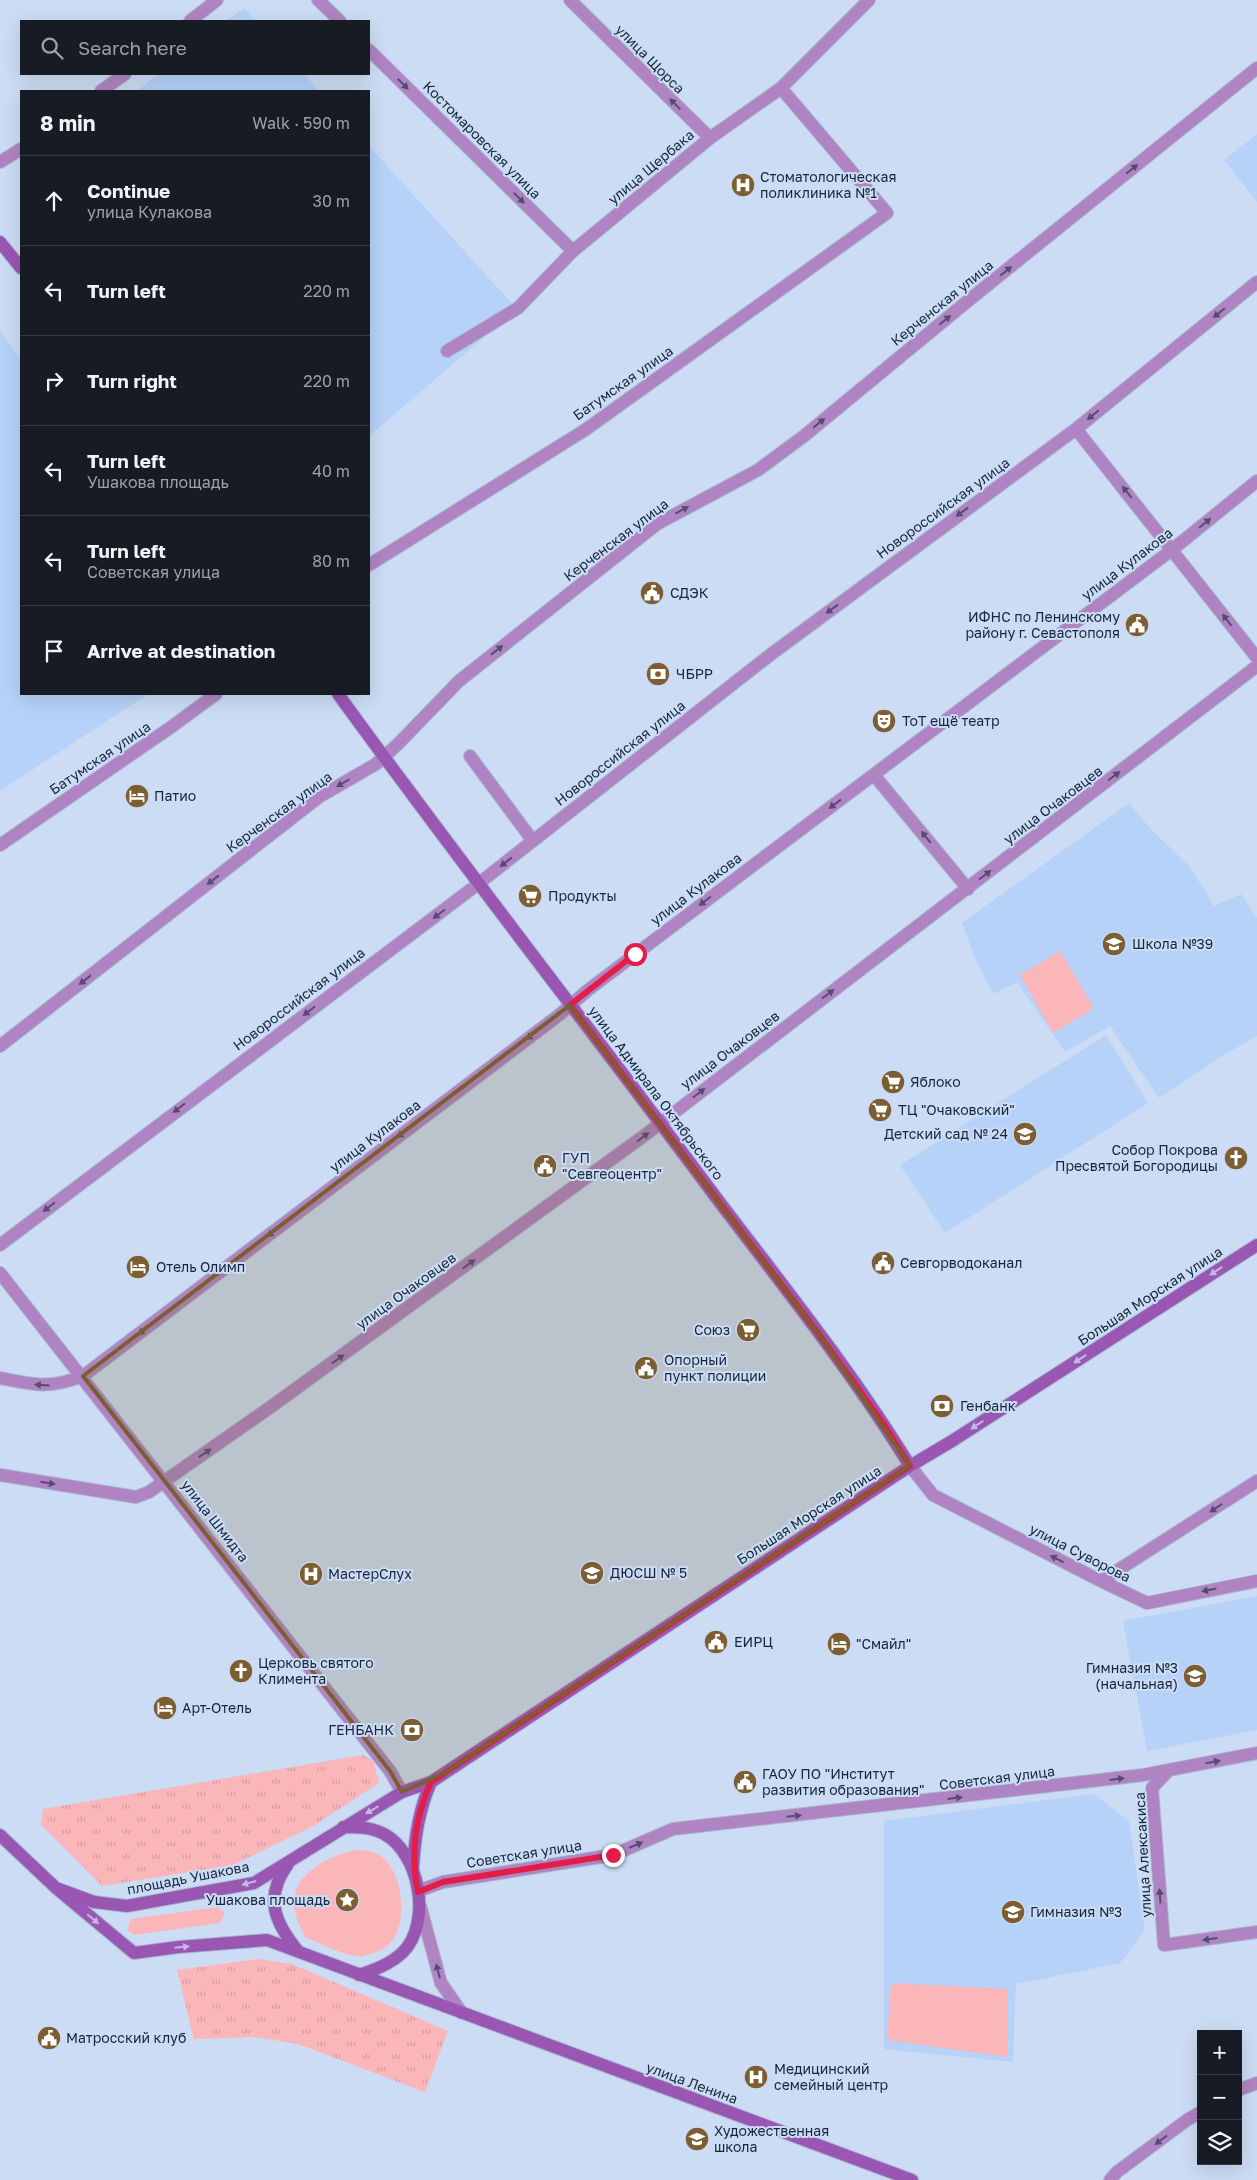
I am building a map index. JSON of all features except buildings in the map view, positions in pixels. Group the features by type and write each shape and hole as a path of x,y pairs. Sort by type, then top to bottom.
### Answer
{"main road":[{"path":"0,242 20,267"},
{"name":"улица Адмирала Октябрьского","path":"339,695 478,884 840,1364 885,1426 910,1466"},
{"name":"Большая Морская улица","path":"431,1782 910,1466 1257,1245"},
{"path":"342,1827 402,1792 431,1782"},
{"path":"358,1975 375,1970 402,1952 411,1942 416,1930 420,1905 413,1867 421,1804 431,1782"},
{"path":"342,1827 364,1827 385,1834 402,1848 413,1867"},
{"name":"площадь Ушакова","path":"56,1888 94,1902 127,1906 254,1883 342,1827"},
{"path":"0,1835 56,1888"},
{"name":"площадь Ушакова","path":"291,1860 278,1881 274,1893 274,1906 277,1922 298,1951"},
{"name":"площадь Ушакова","path":"56,1888 134,1953 179,1947 268,1940 358,1975"},
{"path":"358,1975 462,2013"},
{"name":"улица Ленина","path":"462,2013 904,2177"}],"street":[{"path":"191,20 216,0"},
{"path":"318,0 339,20"},
{"name":"улица Щорса","path":"570,0 710,138"},
{"name":"улица Щербака","path":"448,351 518,308 573,251 710,138 780,88 869,0"},
{"name":"Костомаровская улица","path":"370,51 573,251"},
{"name":"Керченская улица","path":"0,1046 319,797 376,764 459,681 657,524 758,470 804,436 969,300 1257,68"},
{"path":"102,90 124,75"},
{"name":"Батумская улица","path":"370,565 585,430 887,213 780,88"},
{"path":"0,162 20,150"},
{"name":"Новороссийская улица","path":"0,1245 478,884 770,654 1076,429 1257,282"},
{"path":"1076,429 1173,549 1257,658"},
{"name":"улица Кулакова","path":"0,1378 42,1386 62,1384 83,1376 595,984 1173,549 1257,481"},
{"name":"улица Очаковцев","path":"0,1475 136,1497 149,1492 419,1301 660,1123 1257,666"},
{"name":"Батумская улица","path":"0,845 166,731 215,695"},
{"path":"470,756 533,841"},
{"path":"874,775 968,889"},
{"name":"улица Шмидта","path":"0,1273 83,1376 390,1771 402,1792"},
{"name":"улица Суворова","path":"910,1466 933,1495 1147,1603 1257,1581"},
{"path":"1101,1581 1257,1481"},
{"name":"Советская улица","path":"418,1892 443,1882 613,1855 674,1829 1124,1778 1257,1753"},
{"name":"улица Алексакиса","path":"1169,1770 1152,1788 1164,1945 1257,1932"},
{"path":"420,1905 441,1983 462,2013"},
{"path":"1242,2089 1257,2083"},
{"path":"1110,2180 1117,2172 1197,2114"}],"highlighted area":[{"path":"570,1005 818,1333 910,1466 444,1773 402,1792 390,1771 83,1376"}],"shaded area":[{"path":"244,8 255,20 227,20"},
{"path":"158,75 305,75 318,90 137,90"},
{"path":"1257,134 1257,202 1224,160"},
{"path":"370,147 517,309 370,435"},
{"path":"0,330 20,359 20,695 146,695 0,791"},
{"name":"Школа №39","path":"1129,803 1149,827 1190,867 1214,906 1241,894 1257,918 1257,1036 1219,1058 1159,1098 1110,1026 1065,1052 1017,982 994,994 978,965 962,923"},
{"name":"Детский сад № 24","path":"1106,1035 1148,1103 945,1233 900,1165"},
{"name":"Гимназия №3 (начальная)","path":"1257,1596 1257,1730 1147,1751 1123,1621"},
{"name":"Гимназия №3","path":"1094,1794 1129,1821 1145,1930 1120,1963 1016,1984 1013,2062 884,2049 884,1821"}],"green space":[{"path":"1060,951 1094,1008 1053,1033 1020,975"},
{"path":"363,1755 373,1761 379,1783 313,1826 233,1865 102,1886 41,1825 43,1809"},
{"name":"Ушакова площадь","path":"357,1850 372,1852 382,1857 390,1865 399,1888 401,1901 399,1926 393,1940 382,1949 363,1956 349,1955 305,1937 294,1907 296,1889 308,1874 331,1858"},
{"path":"218,1907 225,1913 220,1923 134,1935 127,1930 131,1919"},
{"path":"258,1959 292,1964 448,2031 425,2092 298,2044 255,2037 195,2039 195,2044 177,1970"},
{"path":"891,1983 1008,1989 1007,2057 887,2040"}],"place":[{"name":"Стоматологическая поликлиника №1","path":"743,185"},
{"name":"СДЭК","path":"652,593"},
{"name":"ИФНС по Ленинскому району г. Севастополя","path":"1137,625"},
{"name":"ЧБРР","path":"658,674"},
{"name":"ТоТ ещё театр","path":"884,721"},
{"name":"Патио","path":"137,796"},
{"name":"Продукты","path":"530,896"},
{"name":"Школа №39","path":"1114,944"},
{"name":"Яблоко","path":"893,1082"},
{"name":"ТЦ \"Очаковский\"","path":"880,1110"},
{"name":"Детский сад № 24","path":"1025,1134"},
{"name":"Собор Покрова Пресвятой Богородицы","path":"1236,1158"},
{"name":"ГУП \"Севгеоцентр\"","path":"545,1166"},
{"name":"Севгорводоканал","path":"883,1263"},
{"name":"Отель Олимп","path":"138,1267"},
{"name":"Союз","path":"748,1330"},
{"name":"Опорный пункт полиции","path":"646,1368"},
{"name":"Генбанк","path":"942,1406"},
{"name":"ДЮСШ № 5","path":"592,1573"},
{"name":"МастерСлух","path":"311,1574"},
{"name":"ЕИРЦ","path":"716,1642"},
{"name":"\"Смайл\"","path":"839,1644"},
{"name":"Церковь святого Климента","path":"241,1671"},
{"name":"Гимназия №3 (начальная)","path":"1195,1676"},
{"name":"Арт-Отель","path":"165,1708"},
{"name":"ГЕНБАНК","path":"412,1730"},
{"name":"ГАОУ ПО \"Институт развития образования\"","path":"745,1782"},
{"name":"Ушакова площадь","path":"347,1900"},
{"name":"Гимназия №3","path":"1013,1912"},
{"name":"Матросский клуб","path":"49,2038"},
{"name":"Медицинский семейный центр","path":"756,2077"},
{"name":"Художественная школа","path":"697,2139"}],"route":[{"path":"613,1855 443,1882 418,1892 413,1867 416,1828 421,1804 431,1782 910,1466 885,1426 818,1333 570,1005 635,954"}]}
